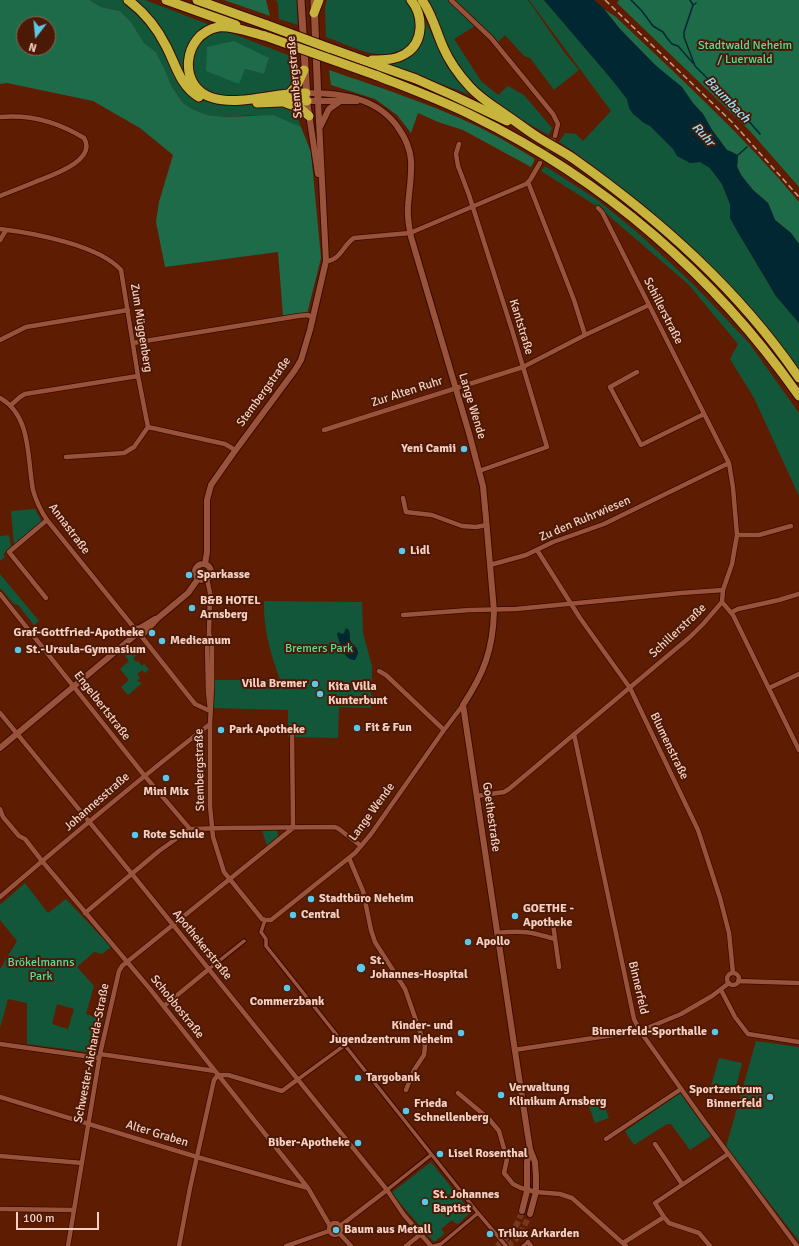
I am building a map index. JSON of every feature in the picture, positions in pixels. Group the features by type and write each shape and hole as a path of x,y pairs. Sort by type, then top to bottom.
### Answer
{"highway":[{"path":"128,0 144,14 157,30 166,46 180,78 196,96 210,102 227,104 283,102 307,97"},
{"path":"166,0 375,75 447,104 535,149 567,168 626,211 665,244 697,274 727,305 769,354 799,396"},
{"path":"197,0 404,74 534,134"},
{"path":"314,13 319,0"},
{"path":"364,60 386,60 397,58 407,53 414,46 420,34 420,23 419,12 411,0"},
{"path":"422,0 428,10 448,57 465,82 491,105 572,158 634,203 682,245 737,299 799,378"},
{"path":"267,36 221,27 208,31 198,37 190,52 188,66 192,81 200,92 219,100 238,100 289,94 307,97"},
{"path":"289,94 298,85 304,70"},
{"path":"283,102 300,108 309,116"}],"main road":[{"name":"Stembergstraße","path":"301,0 304,70 307,97"},
{"name":"Stembergstraße","path":"314,0 318,101"}],"street":[{"path":"451,0 491,38 553,114 558,124 555,136"},
{"name":"Lange Wende","path":"265,920 271,920 349,858 371,834 477,683 488,657 492,638 494,611 487,525 480,472 470,433 410,233 408,210 411,168 409,147 402,133 394,122 377,107 344,95 317,93 307,97"},
{"name":"Lange Wende","path":"307,97 318,101 364,101"},
{"name":"Stembergstraße","path":"307,97 322,199"},
{"name":"Stembergstraße","path":"205,564 207,552 207,500 211,485 235,450 295,370 301,360 313,318 326,261 318,101"},
{"path":"319,129 329,109 340,101"},
{"path":"0,117 23,116 49,121 84,138 86,144 86,150 81,158 71,166 57,174 0,196"},
{"name":"Kantstraße","path":"459,144 456,157 547,447 480,472"},
{"path":"326,261 335,259 354,238 410,233 528,182 540,163"},
{"path":"528,182 574,300 585,334"},
{"name":"Schillerstraße","path":"477,796 504,792 509,789 690,637 722,602 723,590 732,564 737,534 729,463 602,212 598,208"},
{"name":"Zum Müggenberg","path":"0,229 71,243 106,257 114,262 121,270 134,343 138,376 148,427"},
{"path":"0,240 6,230"},
{"name":"Zur Alten Ruhr","path":"324,430 455,387 523,367 585,334 649,305"},
{"path":"0,340 26,327 128,310"},
{"path":"134,343 298,316 308,315 313,318"},
{"path":"637,372 610,387 641,445 704,414"},
{"path":"0,398 11,405 25,394 138,376"},
{"name":"Annastraße","path":"11,405 23,425 34,490 39,506 47,520 140,632 195,704 210,711"},
{"path":"66,457 124,453 134,447 148,427 225,444 235,450"},
{"name":"Zu den Ruhrwiesen","path":"490,565 526,556 553,542 604,524 729,463"},
{"path":"403,498 406,512 432,515 462,526 476,527 487,525"},
{"path":"46,598 9,552 47,520"},
{"path":"737,534 759,535 791,526"},
{"name":"Blumenstraße","path":"536,550 580,618 630,688 698,830 730,933 733,973"},
{"path":"205,564 210,570 210,574 207,579 198,579 194,574 196,568 199,565 205,564"},
{"path":"0,748 134,637 138,639 140,632 188,593 198,579"},
{"name":"Stembergstraße","path":"207,579 210,593 209,633 212,651 210,711 212,828"},
{"path":"403,615 470,610 494,611 723,590"},
{"name":"Engelbertstraße","path":"0,594 144,775 190,829"},
{"path":"732,612 738,609 780,600 799,594"},
{"path":"722,602 732,612 798,747"},
{"path":"379,671 386,675 444,730"},
{"path":"770,688 799,674"},
{"name":"Goethestraße","path":"463,705 514,1050 530,1149 535,1162 537,1183 530,1214"},
{"name":"Apothekerstraße","path":"0,713 209,969 387,1190 404,1215 430,1246"},
{"name":"Johannesstraße","path":"0,897 144,775 210,724"},
{"path":"292,730 293,828"},
{"name":"Binnerfeld","path":"574,734 634,1019 640,1031 681,1089 797,1246"},
{"name":"Schobbostraße","path":"0,809 3,817 19,836 25,839 164,1006 308,1188 330,1226"},
{"path":"212,828 213,837 224,872 262,919 265,920 261,932 266,939 266,946 478,1213 506,1246"},
{"name":"Schwester-Aicharda-Straße","path":"68,1246 100,1056 119,971 122,966 293,828"},
{"path":"85,912 159,851 190,829 336,828 361,846"},
{"path":"349,858 363,890 375,942 405,989 424,1046 424,1055 414,1070 406,1090"},
{"path":"553,924 559,967"},
{"path":"497,932 518,930 534,932 555,939"},
{"path":"164,1006 244,940"},
{"path":"729,983 727,977 733,973 737,974 738,981"},
{"path":"514,1050 640,1031 681,1014 721,990 729,983 734,984 738,981 799,983"},
{"path":"721,990 735,1017 748,1034 799,1042"},
{"path":"0,1044 215,1071"},
{"path":"179,1246 214,1080 218,1075 228,1075 282,1091 345,1045"},
{"path":"606,1139 681,1089"},
{"path":"458,1093 497,1128 507,1159 504,1170 506,1176 516,1186 527,1191 560,1194 572,1198 625,1245 664,1217"},
{"name":"Alter Graben","path":"0,1097 197,1157 308,1188"},
{"path":"655,1144 682,1184"},
{"name":"Goethestraße","path":"522,1211 527,1191 527,1162 530,1149"},
{"path":"340,1226 431,1154"},
{"path":"710,1246 701,1234 671,1224 664,1217 656,1202 728,1154"},
{"path":"0,1156 82,1163"},
{"path":"0,1209 74,1210"},
{"path":"434,1246 442,1245 478,1213"},
{"path":"330,1232 330,1226 335,1223 340,1226"},
{"path":"340,1226 340,1234 351,1246"},
{"path":"330,1232 335,1236 340,1234"},
{"path":"286,1246 330,1232"},
{"path":"406,1246 421,1234"},
{"path":"523,1246 530,1244"}],"green space":[{"path":"0,0 89,0 101,7 120,11 131,22 144,43 156,52 172,87 183,103 192,109 207,115 226,117 273,115 301,127 311,152 321,258 307,314 283,316 278,252 165,267 156,222 159,202 173,155 140,128 93,101 7,83 0,84"},
{"path":"89,0 145,0 293,57 293,76 291,88 295,110 301,127 287,122 253,115 226,117 207,115 192,109 183,103 172,87 156,52 144,43 131,22 120,11 101,7","holes":["269,58 264,74 245,69"]},
{"path":"224,0 266,0 270,16"},
{"path":"276,0 297,0 298,25 279,19 278,4"},
{"path":"327,0 406,0 410,3 416,14 415,37 410,45 403,50 393,54 384,55 374,54 354,48 326,37 325,7"},
{"path":"428,0 528,0 564,52 579,70 554,90 530,58 524,56 505,35 497,43 490,35 475,26 454,39 481,81 498,95 508,86 524,95 552,128 549,135 527,123 495,102 460,69 442,35"},
{"path":"529,0 544,0 608,75 690,163 701,162 710,168 722,184 730,204 730,218 776,296 799,323 799,372 706,263 645,206 559,142 565,133 576,134 583,141 611,111"},
{"name":"Stadtwald Neheim / Luerwald","path":"619,0 799,0 799,187 749,130 617,3"},
{"path":"604,9 616,17 710,107 756,153 799,202 799,244 791,233 775,220 768,203 753,190 741,175 737,166 738,159 734,153 727,150 712,130 703,114 619,28"},
{"path":"421,11 447,67 462,86 476,97 390,65 409,56 418,45 421,31"},
{"path":"234,41 269,58 264,74 245,69 239,84 206,71 207,47"},
{"path":"329,70 415,100 457,117 498,137 535,159 531,167 463,130 438,122 418,113 411,133 397,115 375,99 331,85"},
{"path":"545,166 599,201 638,233 694,285 749,343 799,413 799,496 754,398 730,359 738,344 689,285 601,209 541,171"},
{"path":"35,509 42,522 14,545 11,511"},
{"path":"9,535 11,547 3,554 5,557 0,561 0,536"},
{"path":"0,574 39,621 34,625 18,605 14,604 0,588"},
{"name":"Bremers Park","path":"264,601 362,602 363,633 372,666 371,708 339,707 338,738 288,737 288,710 213,708 213,680 280,680 268,642"},
{"path":"130,648 137,655 133,658 136,662 138,661 142,666 144,664 149,669 145,673 142,670 137,674 140,678 137,681 142,683 128,695 121,687 129,680 120,669 129,661 123,653"},
{"path":"262,830 277,830 278,836 267,846"},
{"name":"Brökelmanns Park","path":"25,883 48,913 66,899 111,947 102,954 94,952 77,967 94,986 86,1014 103,1020 95,1053 27,1044 27,1003 8,999 0,1028 0,969 17,941 0,920 0,905","holes":["57,1004 74,1009 68,1029 52,1024"]},
{"name":"Sportzentrum Binnerfeld","path":"756,1041 799,1047 799,1241 726,1147"},
{"path":"719,1058 742,1063 735,1092 711,1086"},
{"path":"680,1093 711,1136 690,1150 671,1124 667,1124 634,1145 625,1131"},
{"path":"601,1096 609,1118 595,1123 587,1101"},
{"path":"431,1162 471,1212 458,1224 452,1220 441,1229 444,1232 443,1235 434,1242 391,1193"}],"water":[{"name":"Ruhr","path":"544,0 594,0 654,64 682,87 703,114 712,130 727,150 738,155 737,167 741,175 753,190 768,203 775,220 791,233 799,244 799,323 776,296 739,234 730,218 730,204 722,184 710,168 700,162 690,163 677,156 673,149 650,126 633,114 629,108 627,99"},
{"path":"346,628 349,630 351,642 358,650 355,660 351,659 345,654 337,635 338,632 342,634 344,633"}],"waterway":[{"name":"Baumbach","path":"631,0 642,11 653,26 663,32 672,44 678,46 693,63"},
{"path":"690,0 693,5"},
{"name":"Baumbach","path":"696,3 693,5 684,32 684,37 695,66 740,111 760,134"},
{"name":"Baumbach","path":"738,155 747,147"}],"tunnel":[{"path":"540,163 555,136"},
{"path":"497,1246 513,1230 522,1211"},
{"path":"508,1246 520,1235 530,1214"}],"railway":[{"path":"605,0 732,122 799,197"}],"place":[{"name":"Yeni Camii","path":"464,449"},
{"name":"Lidl","path":"402,551"},
{"name":"Sparkasse","path":"189,575"},
{"name":"B&B HOTEL Arnsberg","path":"192,608"},
{"name":"Graf-Gottfried-Apotheke","path":"152,633"},
{"name":"Medicanum","path":"162,641"},
{"name":"St.-Ursula-Gymnasium","path":"18,650"},
{"name":"Villa Bremer","path":"315,684"},
{"name":"Kita Villa Kunterbunt","path":"320,694"},
{"name":"Fit & Fun","path":"357,728"},
{"name":"Park Apotheke","path":"221,730"},
{"name":"Mini Mix","path":"166,778"},
{"name":"Rote Schule","path":"135,835"},
{"name":"Stadtbüro Neheim","path":"311,899"},
{"name":"Central","path":"293,915"},
{"name":"GOETHE - Apotheke","path":"515,916"},
{"name":"Apollo","path":"468,942"},
{"name":"St. Johannes-Hospital","path":"361,968"},
{"name":"Commerzbank","path":"287,988"},
{"name":"Binnerfeld-Sporthalle","path":"715,1032"},
{"name":"Kinder- und Jugendzentrum Neheim","path":"461,1033"},
{"name":"Targobank","path":"358,1078"},
{"name":"Verwaltung Klinikum Arnsberg","path":"501,1095"},
{"name":"Sportzentrum Binnerfeld","path":"770,1097"},
{"name":"Frieda Schnellenberg","path":"406,1111"},
{"name":"Biber-Apotheke","path":"358,1143"},
{"name":"Lisel Rosenthal","path":"440,1154"},
{"name":"St. Johannes Baptist","path":"425,1202"},
{"name":"Baum aus Metall","path":"336,1230"},
{"name":"Trilux Arkarden","path":"490,1234"}]}
